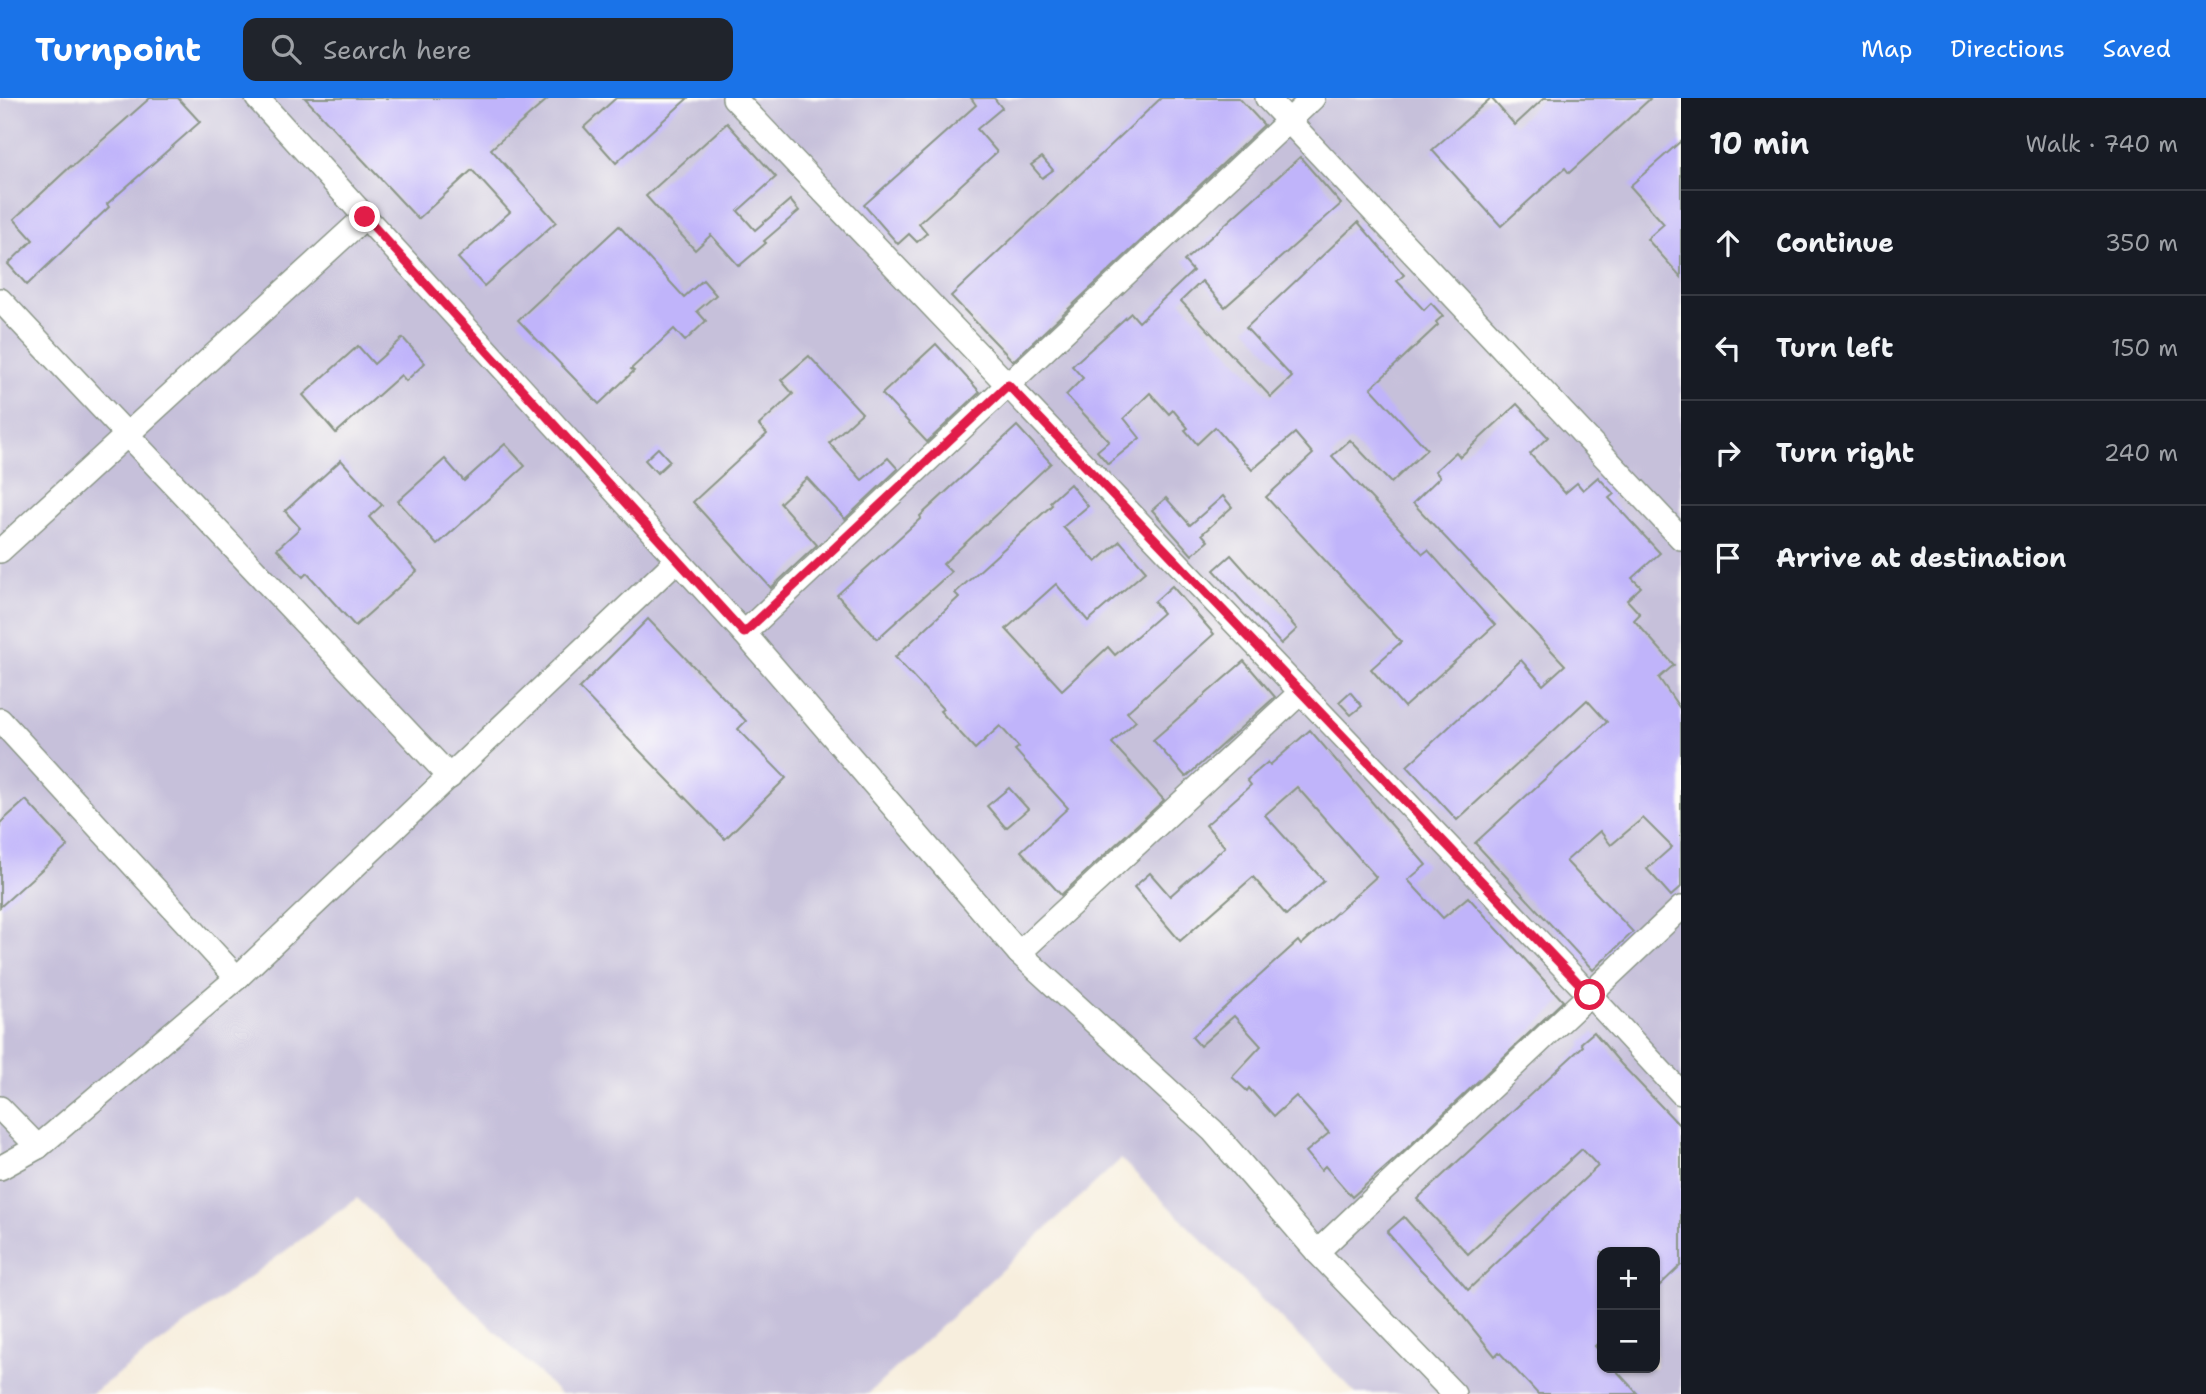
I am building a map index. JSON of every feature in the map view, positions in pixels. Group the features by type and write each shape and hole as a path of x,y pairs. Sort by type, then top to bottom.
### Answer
{"lane":[{"path":"257,98 744,633 1019,953 1213,1131 1317,1252 1454,1394"},
{"path":"734,98 1681,1093"},
{"path":"1267,98 1681,538"},
{"path":"744,633 1313,98"},
{"path":"0,551 365,217"},
{"path":"0,300 450,777"},
{"path":"0,1168 38,1147 237,978 677,559"},
{"path":"1019,953 1301,692"},
{"path":"0,720 237,978"},
{"path":"1317,1252 1681,908"},
{"path":"0,1108 38,1147"}],"shaded area":[{"path":"0,98 1681,98 1681,1394 1356,1394 1121,1159 868,1394 560,1394 357,1198 91,1394 0,1394"}],"building":[{"path":"150,98 178,98 200,122 107,204 109,207 27,285 8,264 33,240 14,219"},
{"path":"305,98 549,98 491,149 556,222 484,286 458,258 510,212 472,170 418,219"},
{"path":"616,98 688,98 616,163 584,127"},
{"path":"971,98 994,98 1002,108 977,129 997,152 919,223 927,233 917,242 909,234 898,244 864,205 976,105"},
{"path":"1161,98 1239,98 1264,125 1013,361 951,296"},
{"path":"1491,98 1515,125 1544,98 1651,98 1569,173 1565,168 1501,226 1432,150"},
{"path":"727,123 776,177 738,211 755,230 790,200 799,211 739,266 711,235 695,250 646,196"},
{"path":"1681,141 1681,277 1647,239 1664,224 1630,186"},
{"path":"1042,157 1053,170 1042,178 1031,165"},
{"path":"1300,157 1341,204 1225,307 1202,281 1181,301 1271,397 1292,377 1246,328 1358,222 1404,275 1397,281 1424,310 1431,303 1443,316 1436,322 1438,325 1371,388 1427,449 1391,483 1350,440 1332,456 1423,554 1428,550 1495,625 1404,707 1371,669 1401,642 1266,497 1313,454 1295,433 1252,470 1215,427 1197,444 1173,410 1169,414 1150,393 1124,418 1140,438 1108,464 1097,451 1109,441 1066,395 1083,378 1072,366 1131,313 1139,322 1193,271 1184,261"},
{"path":"619,226 684,297 703,280 716,295 697,311 706,321 685,341 674,329 631,369 634,371 599,404 518,320"},
{"path":"403,338 425,363 406,381 401,375 336,433 303,395 358,346 374,364"},
{"path":"936,344 980,392 927,442 882,394"},
{"path":"809,356 862,413 829,443 862,480 888,458 898,469 845,519 807,478 780,503 817,545 771,588 693,502 767,434 759,425 793,394 781,380"},
{"path":"1517,404 1548,437 1530,454 1565,493 1577,483 1583,490 1598,477 1614,494 1609,498 1660,553 1632,578 1641,587 1627,600 1640,614 1634,620 1674,665 1659,678 1681,710 1681,887 1671,896 1647,869 1672,847 1643,818 1611,845 1600,831 1566,861 1633,932 1593,970 1475,843 1607,722 1587,700 1457,820 1407,766 1521,660 1543,685 1565,665 1413,503 1440,477 1435,471 1456,452 1460,457"},
{"path":"1017,426 1051,463 943,564 951,572 877,639 837,595"},
{"path":"505,444 525,466 437,545 398,501 445,459 464,481"},
{"path":"658,448 670,461 657,473 645,460"},
{"path":"341,460 382,505 369,517 417,571 355,626 307,573 303,577 277,549 300,528 285,511"},
{"path":"1070,484 1088,506 1063,527 1096,562 1120,541 1146,571 1088,621 1056,584 1006,629 1062,690 1108,647 1115,655 1163,613 1154,602 1172,586 1214,634 1127,712 1136,721 1112,743 1164,800 1061,895 1021,851 1068,808 1015,750 1019,747 1000,726 975,749 895,657 959,597 955,593 1052,505 1050,502"},
{"path":"1223,496 1232,507 1202,534 1208,541 1192,555 1152,510 1166,498 1190,525"},
{"path":"1231,555 1297,629 1281,644 1214,570"},
{"path":"648,619 746,721 738,729 786,778 725,839 579,688"},
{"path":"1244,661 1275,697 1186,777 1153,740"},
{"path":"1350,692 1362,706 1351,715 1339,702"},
{"path":"1310,730 1426,865 1408,880 1443,918 1468,897 1563,1001 1352,1197 1325,1166 1321,1170 1306,1152 1329,1133 1296,1096 1274,1116 1249,1088 1247,1091 1232,1077 1261,1046 1234,1016 1200,1046 1192,1037 1298,941 1301,945 1376,877 1297,787 1265,815 1324,881 1286,915 1253,877 1180,941 1134,887 1150,873 1170,896 1225,847 1206,825 1251,785 1247,780 1268,762 1270,765"},
{"path":"1009,788 1028,809 1006,828 987,806"},
{"path":"26,800 68,846 0,907 0,823"},
{"path":"1594,1032 1681,1127 1681,1265 1660,1285 1660,1247 1597,1247 1597,1373 1619,1373 1638,1394 1538,1394 1499,1352 1495,1356 1445,1294 1387,1232 1404,1217 1468,1290 1598,1166 1582,1149 1468,1254 1417,1199 1583,1046 1581,1043"}],"route":[{"path":"365,217 744,633 1008,385 1590,995"}]}
